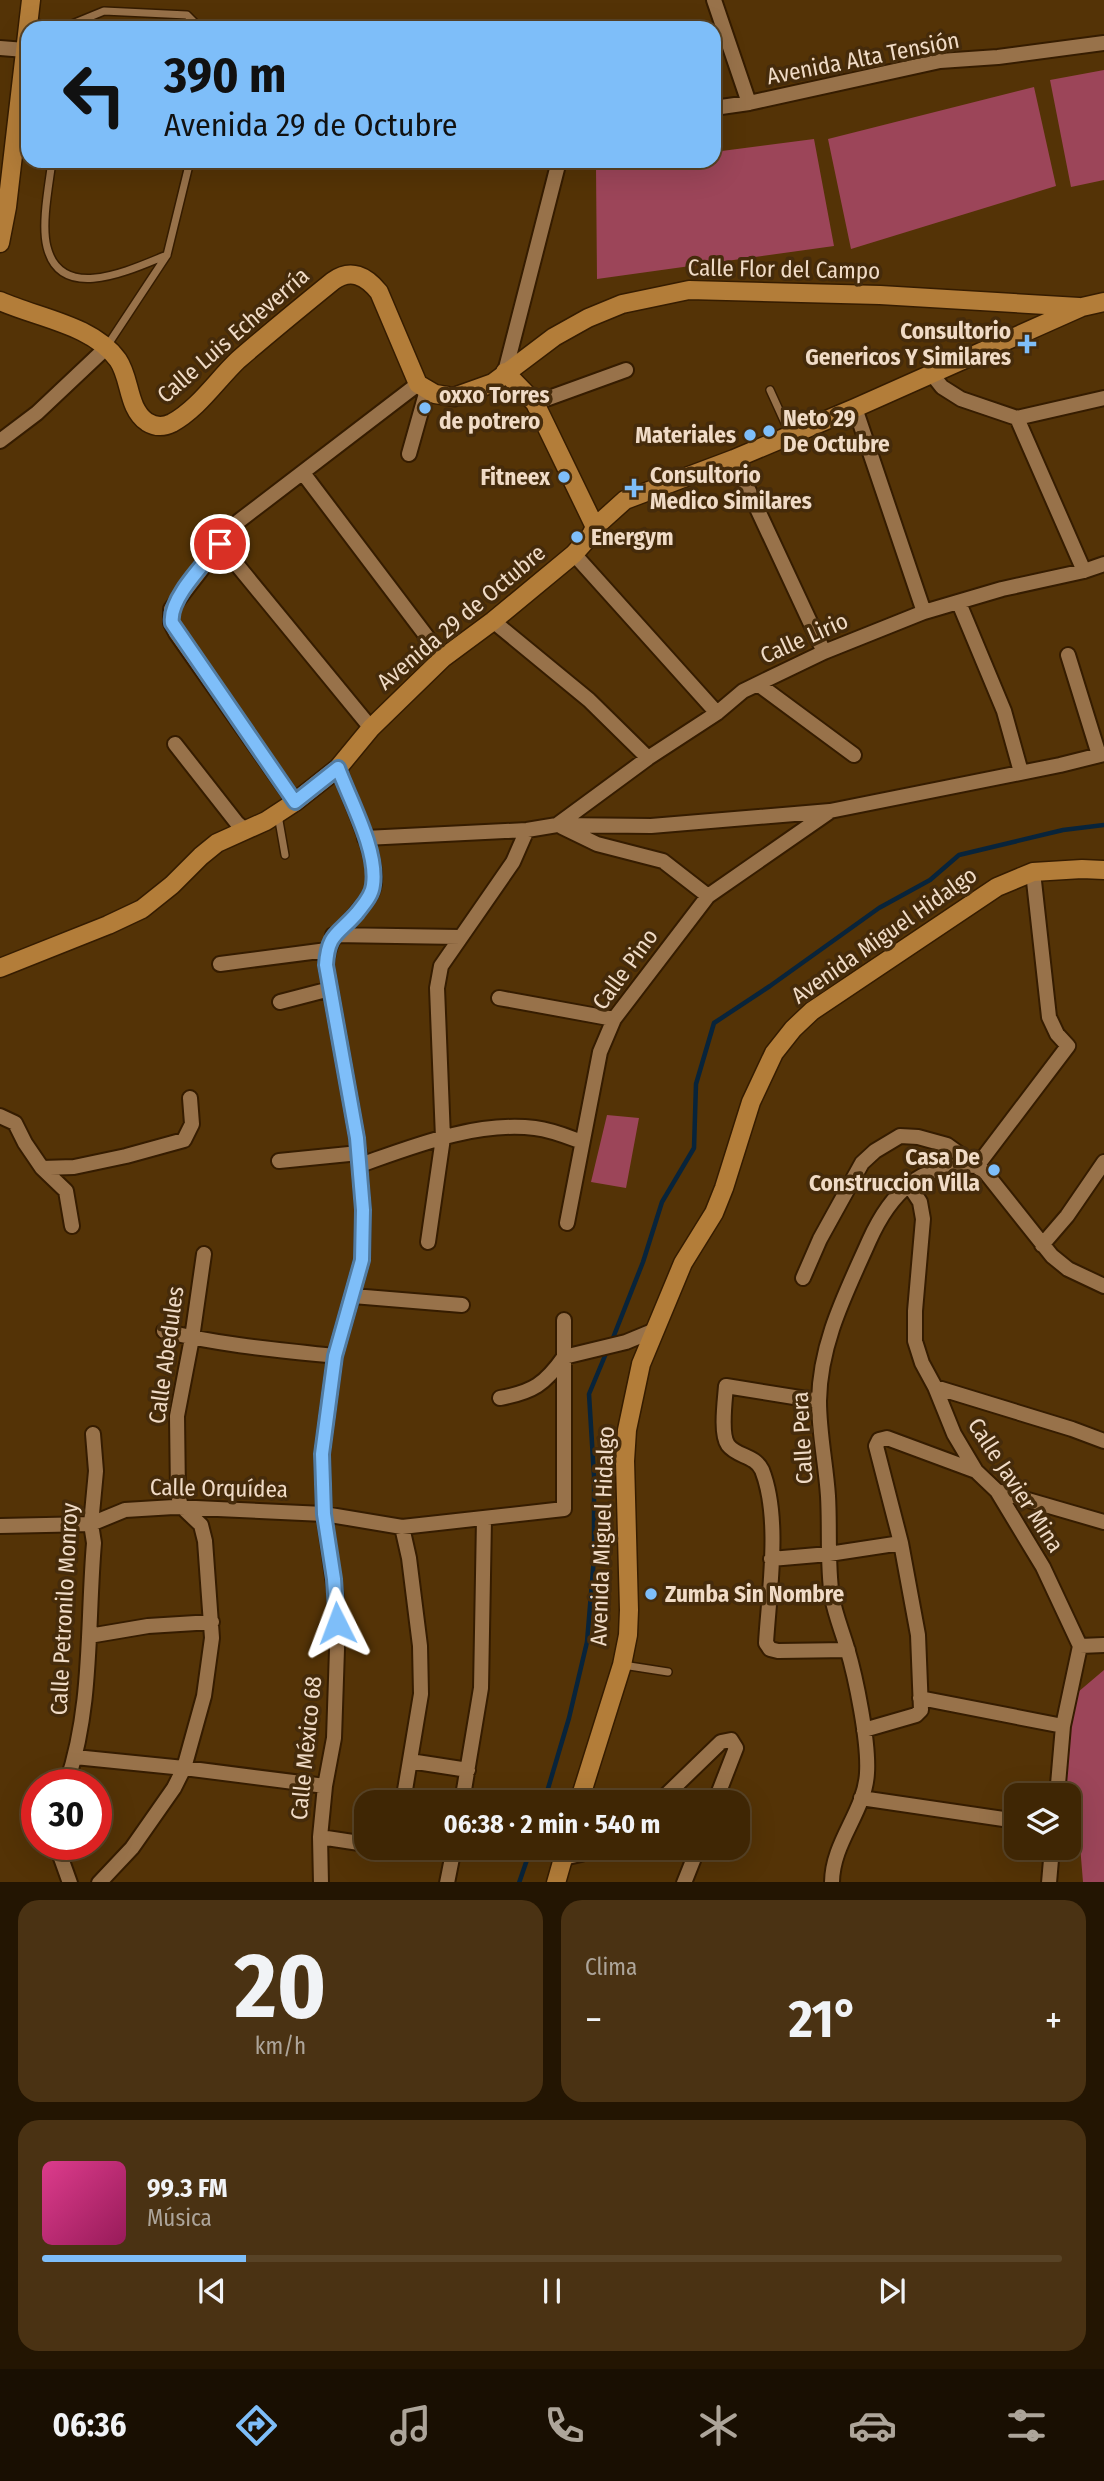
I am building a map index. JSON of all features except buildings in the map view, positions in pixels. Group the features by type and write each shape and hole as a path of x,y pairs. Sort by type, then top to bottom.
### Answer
{"street":[{"path":"28,21 31,0"},
{"path":"714,0 749,103"},
{"name":"Avenida Alta Tensión","path":"721,106 749,103 940,61 999,57 1104,43"},
{"path":"0,48 21,50"},
{"path":"0,243 7,207 21,85"},
{"path":"422,387 443,396 464,395 493,383 505,372 557,168"},
{"name":"Calle Luis Echeverría","path":"0,301 29,314 83,331 107,347 120,363 134,408 146,421 164,426 174,422 198,402 237,361 332,281 340,276 356,274 370,282 379,292 422,387"},
{"name":"Calle Flor del Campo","path":"505,372 554,337 588,318 622,304 690,290 880,295 1082,307"},
{"path":"1082,307 1104,302"},
{"name":"Avenida 29 de Octubre","path":"0,968 142,909 217,843 278,815 338,768 371,728 443,658 575,554 595,527 625,500 855,408 1082,307"},
{"path":"0,441 37,412 107,347"},
{"path":"535,403 626,370"},
{"path":"505,372 535,403 595,527"},
{"path":"931,373 942,387 961,399 1017,418 1104,398"},
{"path":"408,454 422,387"},
{"path":"295,802 172,623 170,616 175,602 239,520 303,473 330,449 422,387"},
{"path":"855,408 924,612"},
{"path":"1017,418 1084,571"},
{"path":"734,458 824,652"},
{"path":"303,473 443,658"},
{"path":"220,544 371,728"},
{"path":"575,554 716,713"},
{"name":"Calle Lirio","path":"557,825 743,691 824,652 924,612 1002,589 1104,564"},
{"path":"959,603 1004,712 1021,772"},
{"path":"493,621 589,701 648,758"},
{"path":"1068,655 1102,754"},
{"path":"758,684 854,755"},
{"path":"175,744 245,830"},
{"name":"Calle Pino","path":"365,838 527,830 557,825 651,826 831,811 1102,754"},
{"name":"Calle México 68","path":"321,1882 320,1837 325,1786 334,1738 337,1649 336,1598 324,1514 322,1454 335,1356 362,1260 363,1210 352,1105 326,965 327,950 333,935 343,929 373,888 372,860 338,768"},
{"name":"Calle Pino","path":"567,1223 600,1052 614,1019 708,896 831,811"},
{"path":"557,825 597,844 663,861 708,896"},
{"path":"428,1242 443,1138 437,988 442,966 513,862 527,830"},
{"name":"Avenida Miguel Hidalgo","path":"583,1790 622,1665 629,1611 625,1494 627,1430 641,1364 683,1263 719,1201 751,1102 774,1054 793,1029 812,1011 998,887 1033,872 1082,869 1104,872"},
{"path":"977,1166 1068,1046 1057,1034 1049,1017 1033,872"},
{"path":"333,935 460,937"},
{"path":"220,964 327,950"},
{"path":"281,1002 330,989"},
{"path":"499,998 614,1019"},
{"path":"42,1168 74,1167 184,1140 192,1124 190,1098"},
{"path":"0,1116 15,1123 42,1168 66,1191 72,1226"},
{"path":"279,1161 359,1159 443,1138 498,1129 534,1128 557,1132 582,1142"},
{"path":"803,1278 820,1239 862,1163 875,1151 900,1136 918,1137 947,1145 977,1166 996,1184 1042,1245 1068,1269 1104,1286"},
{"path":"1042,1245 1104,1162"},
{"name":"Calle Pera","path":"832,1882 836,1855 861,1798 867,1774 864,1730 848,1650 832,1597 828,1496 819,1401 824,1354 847,1286 877,1221 896,1195 938,1169 962,1165 977,1166"},
{"name":"Calle Javier Mina","path":"909,1185 920,1202 923,1219 915,1311 915,1341 922,1363 954,1434 976,1471 997,1491 1043,1567 1080,1646"},
{"name":"Calle Abedules","path":"181,1506 178,1495 177,1416 204,1254"},
{"path":"353,1296 462,1305"},
{"path":"565,1320 568,1356"},
{"path":"164,1331 262,1349 335,1356"},
{"path":"500,1398 533,1389 549,1378 568,1356 626,1342 655,1331"},
{"name":"Calle Orquídea","path":"0,1526 91,1524 125,1510 181,1506 324,1514 402,1527 564,1509 568,1356"},
{"path":"819,1401 726,1387 725,1438 729,1448 756,1461 762,1471 772,1519 766,1643 770,1649 778,1651 848,1650"},
{"path":"935,1387 1104,1441"},
{"name":"Calle Petronilo Monroy","path":"71,1769 82,1720 89,1636 94,1543 91,1524 96,1471 93,1434"},
{"path":"864,1730 919,1714 920,1698 918,1635 901,1543 876,1446 879,1440 887,1438 976,1471"},
{"path":"997,1491 1104,1522"},
{"path":"106,1880 174,1788 184,1768 204,1696 212,1638 205,1541 201,1525 181,1506"},
{"path":"464,1790 481,1688 484,1519"},
{"path":"402,1527 409,1558 420,1646 421,1694 405,1790"},
{"path":"771,1559 829,1554 901,1543"},
{"path":"89,1636 148,1626 212,1622"},
{"path":"1058,1783 1063,1726 1080,1646 1104,1645"},
{"path":"920,1698 1063,1726"},
{"path":"671,1790 721,1742 731,1740 736,1748 720,1790"},
{"path":"75,1757 325,1786"},
{"path":"410,1761 468,1770"},
{"path":"861,1798 1004,1819"},
{"path":"320,1837 354,1842"},
{"path":"62,1860 70,1882"},
{"path":"447,1882 452,1860"},
{"path":"556,1882 563,1860"},
{"path":"684,1882 693,1860"},
{"path":"1049,1882 1051,1860"}],"lane":[{"path":"81,21 104,11 187,15 193,21"},
{"path":"51,168 46,236 47,246 56,267 72,278 103,278 167,255"},
{"path":"107,347 167,255 188,168"},
{"path":"770,390 790,435"},
{"path":"278,815 285,855"},
{"path":"622,1665 667,1672"}],"shaded area":[{"path":"1104,70 1104,180 1071,187 1050,80"},
{"path":"1034,87 1056,186 851,249 828,139"},
{"path":"814,139 834,246 597,279 596,168 721,168 721,151"},
{"path":"607,1115 639,1118 626,1188 591,1182"},
{"path":"1104,1670 1104,1882 1083,1882 1081,1783 1063,1783 1071,1698"}],"waterway":[{"path":"611,1343 643,1262 662,1202 694,1148 696,1084 714,1023 879,908 930,880 959,855 1063,830 1104,825"},
{"path":"548,1790 569,1718 587,1642 594,1558 594,1476 589,1394 607,1351"},
{"path":"519,1882 527,1860"}],"place":[{"name":"Consultorio Genericos Y Similares","path":"1027,344"},
{"name":"oxxo Torres de potrero","path":"425,408"},
{"name":"Neto 29 De Octubre","path":"769,431"},
{"name":"Materiales","path":"750,435"},
{"name":"Fitneex","path":"564,477"},
{"name":"Consultorio Medico Similares","path":"634,488"},
{"name":"Energym","path":"577,537"},
{"name":"Casa De Construccion Villa","path":"994,1170"},
{"name":"Zumba Sin Nombre","path":"651,1594"}],"route":[{"path":"220,544 175,602 170,616 176,633 295,802 338,768 372,860 373,888 367,900 343,929 333,935 327,950 326,965 357,1138 363,1210 362,1260 335,1356 322,1454 324,1514 334,1579 337,1623"}]}
